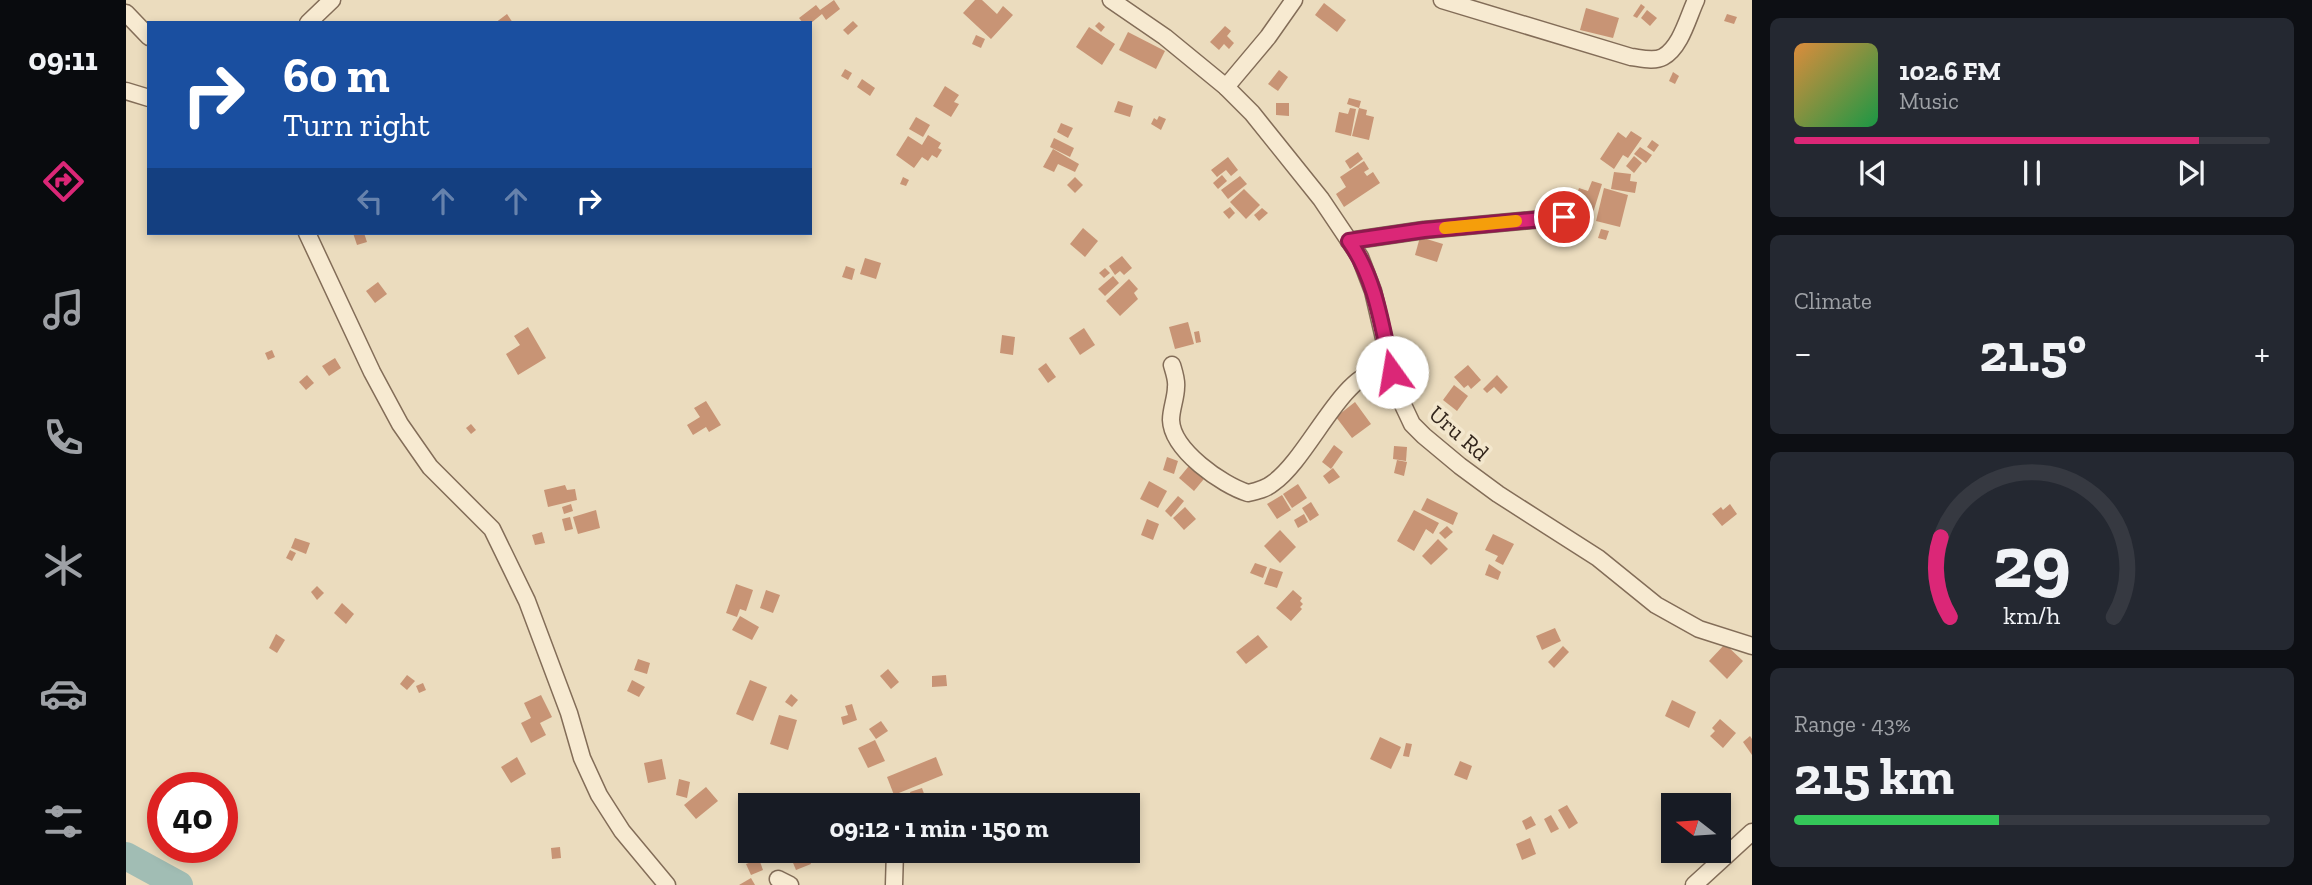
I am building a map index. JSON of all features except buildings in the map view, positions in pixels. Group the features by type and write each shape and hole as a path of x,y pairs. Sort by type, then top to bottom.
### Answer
{"street":[{"path":"309,21 332,0"},
{"name":"Uru Rd","path":"1111,0 1165,37 1226,88 1252,113 1321,199 1360,257 1373,291 1396,390 1412,424 1460,466 1498,494 1598,558 1656,605 1699,628 1752,646"},
{"path":"1226,88 1294,0"},
{"path":"1442,0 1631,57 1649,60 1662,58 1674,48 1696,0"},
{"path":"126,13 147,35"},
{"path":"126,91 147,97"},
{"path":"1349,241 1424,230 1564,217"},
{"path":"308,235 372,372 400,424 430,467 492,529 527,601 569,713 582,758 599,795 622,831 667,885"},
{"path":"1172,365 1177,385 1171,421 1175,436 1188,454 1220,480 1236,490 1248,493 1265,489 1286,472 1357,382 1377,371 1392,372"},
{"path":"1694,885 1752,832"},
{"path":"894,885 895,863"}],"waterway":[{"path":"126,856 179,885"}],"slow traffic":[{"path":"1445,228 1516,221"}],"route":[{"path":"1392,372 1373,291 1360,257 1349,241 1424,230 1564,217"}]}
